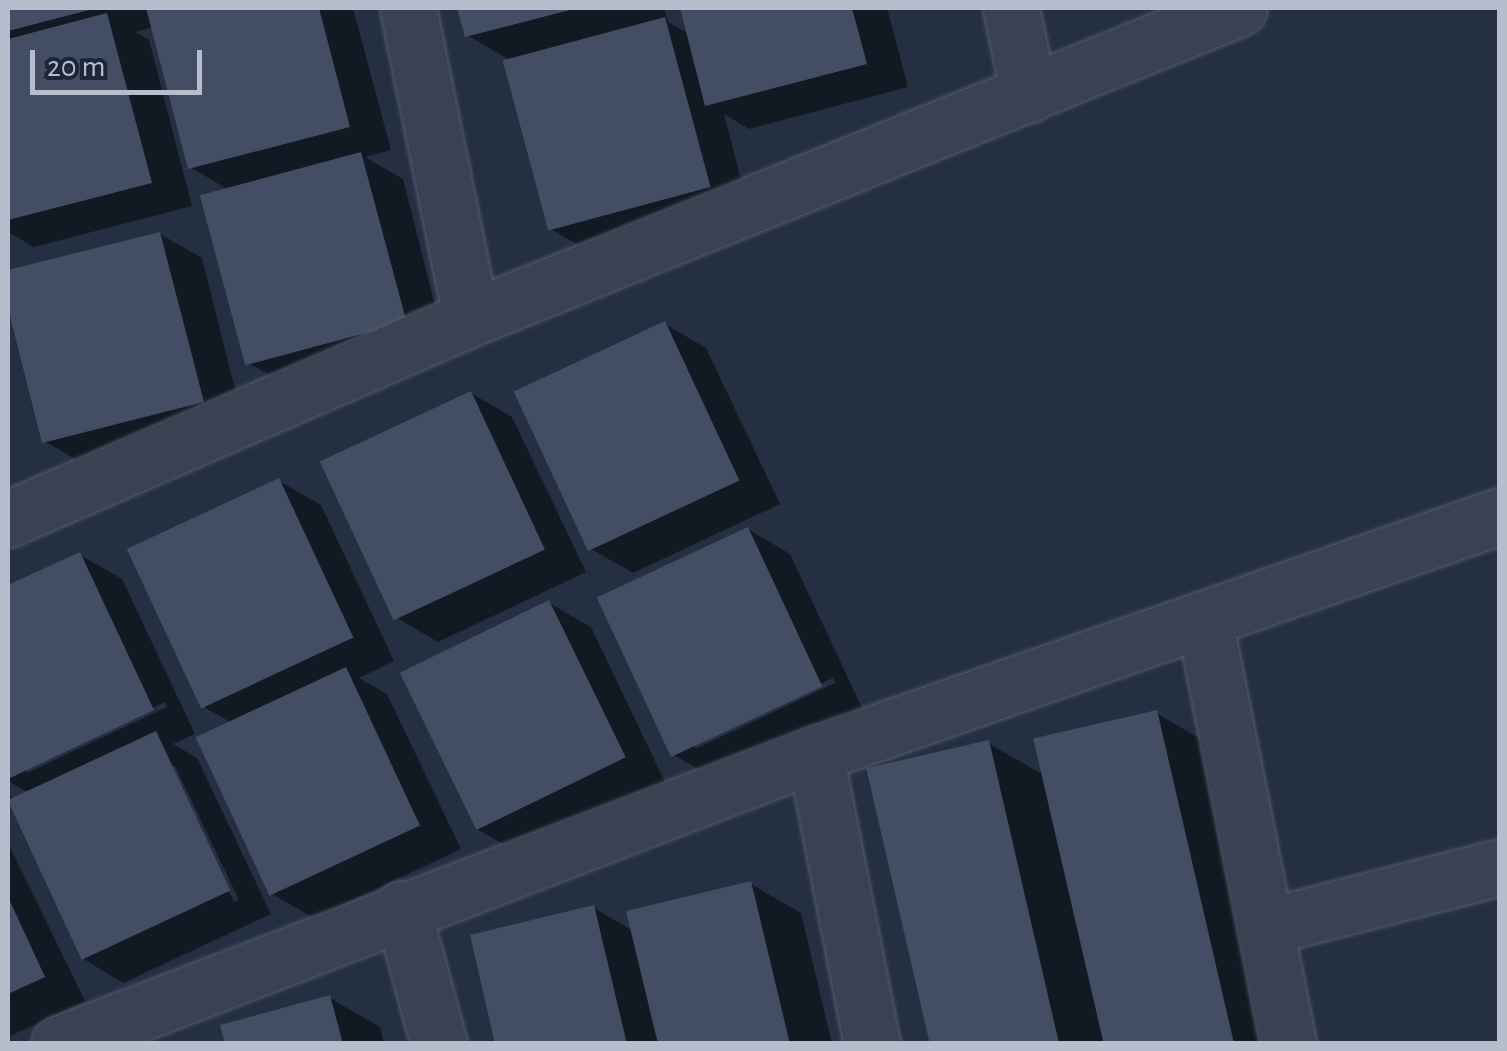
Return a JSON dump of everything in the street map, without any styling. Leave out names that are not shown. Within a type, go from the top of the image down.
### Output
[{"type":"street","points":[[408,8],[471,318]]},
{"type":"street","points":[[1011,8],[1029,94]]},
{"type":"street","points":[[8,519],[471,318],[1239,8]]},
{"type":"street","points":[[59,1044],[402,909],[815,754],[1500,516]]},
{"type":"street","points":[[1204,618],[1288,1044]]},
{"type":"street","points":[[815,754],[872,1044]]},
{"type":"street","points":[[1265,927],[1500,867]]},
{"type":"street","points":[[402,909],[439,1044]]},
{"type":"building","points":[[8,8],[93,8],[93,9],[8,31]]},
{"type":"building","points":[[146,8],[319,8],[350,127],[188,169]]},
{"type":"building","points":[[457,8],[574,8],[574,9],[465,37]]},
{"type":"building","points":[[680,8],[852,8],[867,64],[705,106]]},
{"type":"building","points":[[107,13],[152,183],[8,220],[8,39]]},
{"type":"building","points":[[665,17],[711,187],[548,230],[503,60]]},
{"type":"building","points":[[361,152],[407,322],[245,365],[200,195]]},
{"type":"building","points":[[160,232],[204,402],[42,443],[8,308],[8,270]]},
{"type":"building","points":[[665,321],[739,481],[588,551],[514,392]]},
{"type":"building","points":[[471,391],[545,550],[394,620],[320,462]]},
{"type":"building","points":[[279,478],[353,638],[201,709],[127,549]]},
{"type":"building","points":[[748,527],[822,687],[671,757],[597,598]]},
{"type":"building","points":[[80,552],[154,710],[8,779],[8,585]]},
{"type":"building","points":[[549,600],[626,757],[477,830],[400,673]]},
{"type":"building","points":[[346,667],[420,826],[270,896],[196,737]]},
{"type":"building","points":[[1157,710],[1234,1044],[1104,1044],[1033,739]]},
{"type":"building","points":[[156,731],[230,891],[82,960],[8,800]]},
{"type":"building","points":[[989,740],[1059,1044],[930,1044],[866,768]]},
{"type":"building","points":[[751,881],[790,1044],[658,1044],[626,911]]},
{"type":"building","points":[[8,897],[45,977],[8,994]]},
{"type":"building","points":[[594,905],[627,1044],[495,1044],[470,935]]},
{"type":"building","points":[[330,995],[343,1044],[225,1044],[220,1025]]}]
